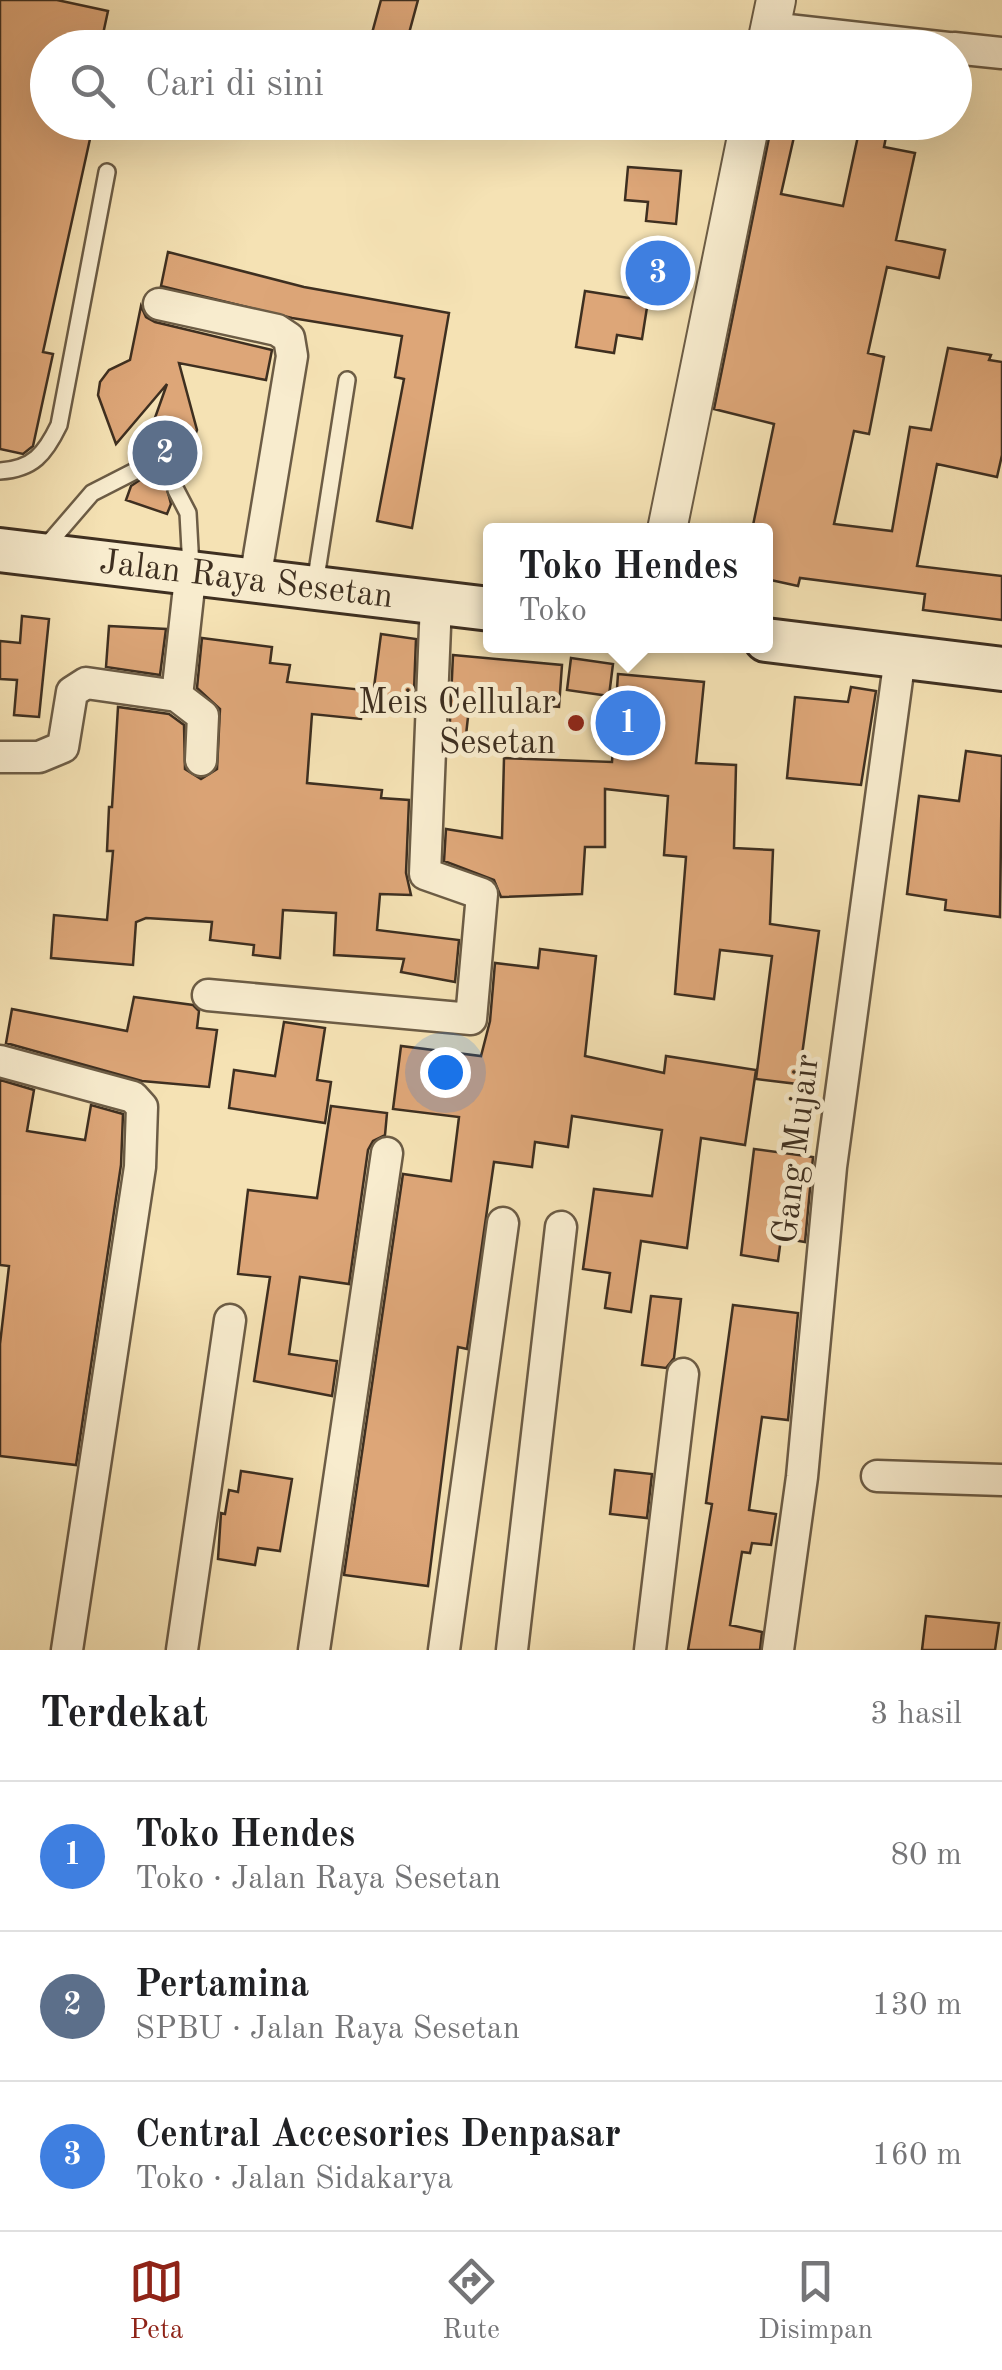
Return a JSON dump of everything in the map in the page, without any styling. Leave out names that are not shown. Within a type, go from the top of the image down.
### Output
[{"type":"main road","name":"Jalan Raya Sesetan","points":[[20,552],[191,569],[483,607]]},
{"type":"main road","points":[[773,641],[1002,669]]},
{"type":"street","points":[[771,25],[810,30]]},
{"type":"street","points":[[972,50],[1002,54]]},
{"type":"street","points":[[668,523],[746,140]]},
{"type":"street","points":[[159,304],[277,330],[289,338],[292,356],[256,580]]},
{"type":"street","points":[[177,696],[191,569]]},
{"type":"street","points":[[208,995],[470,1018],[482,894],[425,874],[436,602]]},
{"type":"street","name":"Gang Mujair","points":[[778,1650],[802,1477],[831,1167],[900,658]]},
{"type":"street","points":[[0,757],[39,757],[63,747],[72,692],[86,683],[177,696],[203,716],[201,760]]},
{"type":"street","points":[[0,1061],[117,1092],[132,1097],[142,1107],[140,1168],[67,1650]]},
{"type":"street","points":[[314,1650],[387,1153]]},
{"type":"street","points":[[444,1650],[503,1224]]},
{"type":"street","points":[[512,1650],[561,1227]]},
{"type":"street","points":[[182,1650],[230,1320]]},
{"type":"street","points":[[650,1650],[684,1374]]},
{"type":"street","points":[[877,1476],[1002,1480]]},
{"type":"lane","points":[[0,470],[24,470],[47,451],[60,424],[106,172]]},
{"type":"lane","points":[[315,588],[347,380]]},
{"type":"lane","points":[[20,552],[92,494],[136,470]]},
{"type":"lane","points":[[176,490],[188,513],[191,569]]},
{"type":"building","points":[[0,0],[57,0],[108,11],[104,30],[30,30],[30,140],[90,140],[43,352],[53,354],[33,446],[23,454],[0,449]]},
{"type":"building","points":[[381,0],[418,0],[410,30],[373,30]]},
{"type":"building","points":[[769,140],[793,140],[781,194],[843,206],[857,140],[885,140],[884,147],[915,153],[896,240],[945,250],[939,278],[887,267],[868,353],[884,357],[869,434],[854,431],[834,524],[892,531],[910,427],[931,430],[948,348],[991,355],[989,360],[1002,362],[1002,455],[997,477],[937,464],[917,566],[1002,576],[1002,620],[923,610],[925,594],[800,578],[798,586],[773,581],[773,523],[753,523],[774,424],[714,409]]},
{"type":"building","points":[[628,167],[681,171],[676,224],[646,221],[648,202],[625,200]]},
{"type":"building","points":[[168,252],[304,287],[449,313],[412,528],[377,521],[404,379],[395,377],[402,336],[292,318],[161,286]]},
{"type":"building","points":[[585,291],[648,301],[642,339],[617,335],[614,353],[576,347]]},
{"type":"building","points":[[141,306],[146,317],[155,322],[272,350],[266,380],[179,363],[197,430],[179,480],[166,485],[171,504],[167,514],[126,500],[131,486],[147,475],[147,466],[140,460],[167,384],[116,444],[98,395],[100,382],[109,370],[130,360]]},
{"type":"building","points":[[22,616],[49,619],[39,717],[14,715],[17,680],[0,679],[0,641],[20,643]]},
{"type":"building","points":[[109,626],[166,629],[160,675],[106,667]]},
{"type":"building","points":[[381,634],[416,639],[413,716],[371,710]]},
{"type":"building","points":[[202,638],[272,647],[270,663],[290,665],[287,682],[364,690],[361,719],[312,714],[307,783],[382,790],[381,798],[409,800],[406,873],[411,895],[380,894],[377,930],[459,940],[455,982],[401,972],[404,959],[334,955],[336,913],[283,910],[280,958],[253,955],[254,945],[210,940],[212,922],[146,918],[136,922],[133,965],[51,958],[54,915],[107,920],[113,851],[107,851],[109,807],[118,707],[169,714],[184,725],[185,769],[201,779],[217,769],[220,709],[197,688]]},
{"type":"building","points":[[453,655],[562,665],[559,707],[470,699],[465,744],[449,742]]},
{"type":"building","points":[[571,658],[613,664],[609,696],[567,690]]},
{"type":"building","points":[[618,674],[704,682],[696,763],[736,765],[734,848],[773,850],[770,924],[819,931],[798,1084],[756,1079],[772,956],[720,950],[714,999],[675,994],[686,857],[664,855],[668,796],[605,789],[605,847],[585,847],[582,894],[501,897],[494,880],[444,861],[446,829],[502,838],[504,758],[612,762]]},
{"type":"building","points":[[851,687],[876,691],[861,785],[787,778],[795,697],[848,702]]},
{"type":"building","points":[[966,751],[1002,756],[1000,917],[945,910],[946,900],[907,894],[919,796],[959,801]]},
{"type":"building","points":[[540,949],[596,956],[585,1056],[664,1073],[666,1056],[756,1070],[745,1145],[701,1138],[687,1248],[641,1241],[631,1312],[605,1308],[610,1273],[583,1269],[594,1189],[652,1196],[662,1130],[572,1116],[568,1147],[535,1142],[532,1167],[494,1162],[467,1349],[458,1347],[428,1586],[344,1575],[403,1174],[451,1181],[459,1117],[393,1109],[401,1046],[481,1056],[490,1021],[495,963],[538,968]]},
{"type":"building","points":[[134,997],[193,1005],[199,1011],[197,1028],[217,1030],[209,1087],[142,1081],[6,1043],[12,1009],[127,1031]]},
{"type":"building","points":[[284,1022],[325,1028],[317,1080],[331,1082],[325,1123],[229,1108],[234,1070],[275,1076]]},
{"type":"building","points":[[0,1080],[34,1090],[27,1131],[85,1140],[91,1105],[123,1114],[121,1165],[76,1465],[0,1456],[0,1344],[9,1266],[0,1265]]},
{"type":"building","points":[[331,1106],[387,1113],[385,1135],[373,1141],[368,1150],[349,1284],[300,1277],[289,1354],[337,1361],[332,1396],[254,1381],[270,1277],[238,1274],[248,1190],[317,1198]]},
{"type":"building","points":[[754,1149],[813,1157],[805,1242],[781,1238],[778,1261],[741,1255]]},
{"type":"building","points":[[651,1296],[681,1299],[674,1358],[666,1368],[642,1365]]},
{"type":"building","points":[[733,1305],[798,1313],[788,1420],[762,1417],[749,1510],[776,1514],[771,1545],[752,1543],[750,1553],[742,1552],[730,1625],[762,1632],[760,1650],[688,1650],[712,1504],[706,1503]]},
{"type":"building","points":[[615,1470],[652,1474],[647,1518],[610,1514]]},
{"type":"building","points":[[241,1471],[292,1479],[280,1551],[258,1548],[255,1565],[218,1559],[221,1513],[225,1514],[229,1490],[238,1492]]},
{"type":"building","points":[[926,1616],[999,1623],[995,1650],[922,1650]]},
{"type":"place","name":"Central Accesories Denpasar","points":[[658,273]]},
{"type":"place","name":"Pertamina","points":[[165,453]]},
{"type":"place","name":"Meis Cellular Sesetan","points":[[576,723]]},
{"type":"place","name":"Toko Hendes","points":[[628,723]]}]
